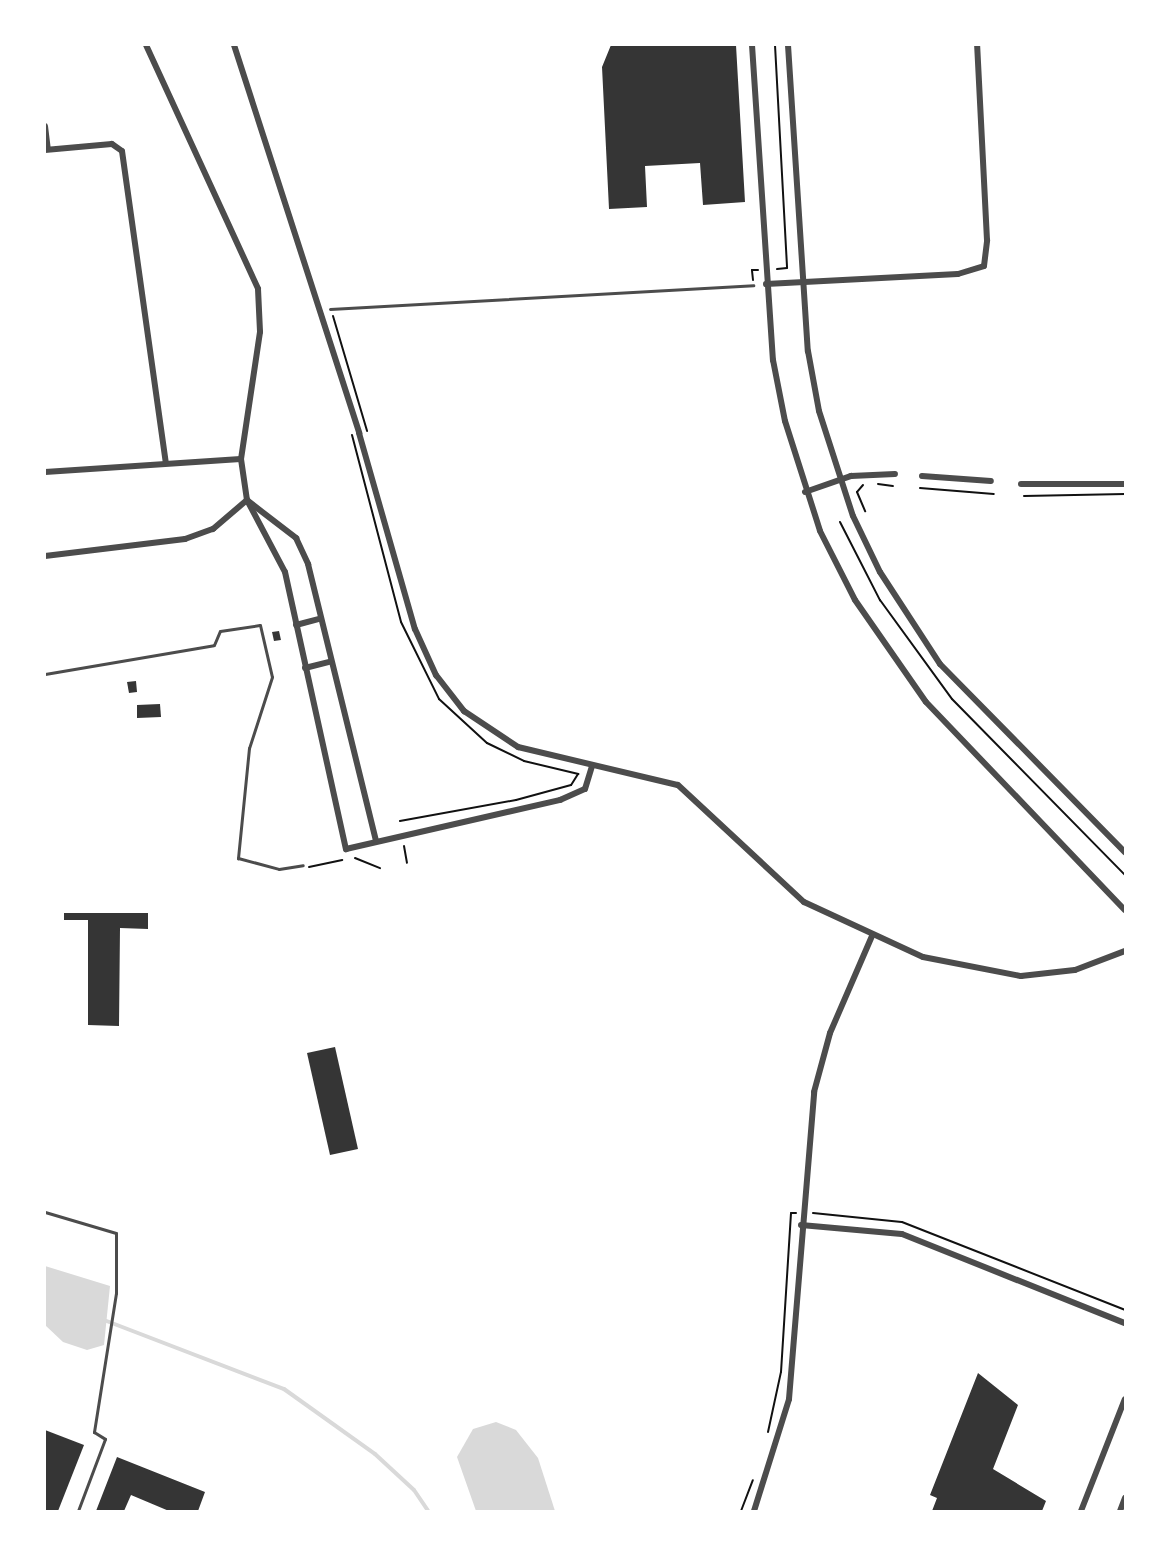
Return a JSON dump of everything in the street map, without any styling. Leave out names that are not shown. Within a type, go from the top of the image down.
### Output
[{"type":"street","points":[[146,45],[258,289],[260,332],[241,459],[247,500],[285,572],[346,849],[560,800],[591,783],[592,766]]},
{"type":"street","points":[[234,45],[425,655],[449,694],[481,725],[518,747],[592,766],[641,773],[688,790],[786,888],[872,936],[957,967],[1021,976],[1074,970],[1125,951]]},
{"type":"street","points":[[753,45],[766,284],[780,405],[805,492],[855,600],[898,667],[1125,910]]},
{"type":"street","points":[[788,45],[802,282],[819,411],[840,479],[880,572],[940,664],[1125,852]]},
{"type":"street","points":[[766,284],[958,274],[984,266],[987,240],[977,45]]},
{"type":"street","points":[[45,126],[46,149],[112,144],[122,151],[166,464]]},
{"type":"street","points":[[45,472],[241,459]]},
{"type":"street","points":[[805,492],[840,479],[895,474]]},
{"type":"street","points":[[922,476],[991,481]]},
{"type":"street","points":[[1021,484],[1125,484]]},
{"type":"street","points":[[45,556],[185,539],[213,529],[247,500]]},
{"type":"street","points":[[247,500],[296,538],[308,564],[318,619],[376,842]]},
{"type":"street","points":[[296,625],[318,619]]},
{"type":"street","points":[[305,668],[329,662]]},
{"type":"street","points":[[754,1511],[789,1399],[813,1092],[830,1033],[872,936]]},
{"type":"street","points":[[801,1225],[902,1234],[1125,1323]]},
{"type":"street","points":[[1081,1511],[1125,1399]]},
{"type":"street","points":[[1120,1511],[1125,1498]]},
{"type":"lane","points":[[330,309],[753,285]]},
{"type":"lane","points":[[45,674],[214,645],[220,631],[260,625],[272,676],[249,748],[238,858],[279,869],[303,865]]},
{"type":"lane","points":[[45,1212],[116,1233],[114,1305],[94,1432],[105,1439],[78,1511]]},
{"type":"path","points":[[772,269],[787,268],[775,45]]},
{"type":"path","points":[[752,270],[758,270]]},
{"type":"path","points":[[330,309],[370,430]]},
{"type":"path","points":[[349,436],[409,644],[439,699],[487,743],[524,761],[578,774],[571,784],[516,800],[400,821]]},
{"type":"path","points":[[865,511],[857,492],[862,486],[893,486]]},
{"type":"path","points":[[920,488],[994,494]]},
{"type":"path","points":[[1024,496],[1125,495]]},
{"type":"path","points":[[404,846],[407,863]]},
{"type":"path","points":[[355,858],[380,868]]},
{"type":"path","points":[[303,865],[342,860]]},
{"type":"path","points":[[765,1445],[781,1372],[791,1213]]},
{"type":"path","points":[[741,1511],[754,1476]]},
{"type":"shaded area","points":[[45,1266],[110,1286],[104,1345],[87,1350],[63,1342],[45,1325]]},
{"type":"shaded area","points":[[496,1422],[516,1430],[538,1458],[555,1511],[476,1511],[457,1457],[473,1429]]},
{"type":"building","points":[[611,45],[736,45],[745,202],[703,205],[700,163],[645,166],[647,207],[609,209],[602,67]]},
{"type":"building","points":[[279,631],[281,640],[274,641],[272,632]]},
{"type":"building","points":[[136,681],[137,692],[129,693],[127,682]]},
{"type":"building","points":[[160,704],[161,717],[137,718],[137,705]]},
{"type":"building","points":[[64,913],[148,913],[148,929],[120,928],[119,1026],[88,1025],[88,920],[64,920]]},
{"type":"building","points":[[335,1047],[358,1149],[330,1155],[307,1053]]},
{"type":"building","points":[[978,1373],[1018,1405],[993,1469],[1046,1501],[1042,1511],[932,1511],[937,1498],[930,1495]]},
{"type":"building","points":[[45,1430],[84,1445],[58,1511],[45,1511]]},
{"type":"building","points":[[117,1457],[205,1492],[198,1511],[169,1511],[131,1495],[124,1511],[96,1511]]},
{"type":"waterway","points":[[104,1320],[284,1389],[375,1454],[414,1490],[428,1511]]}]
